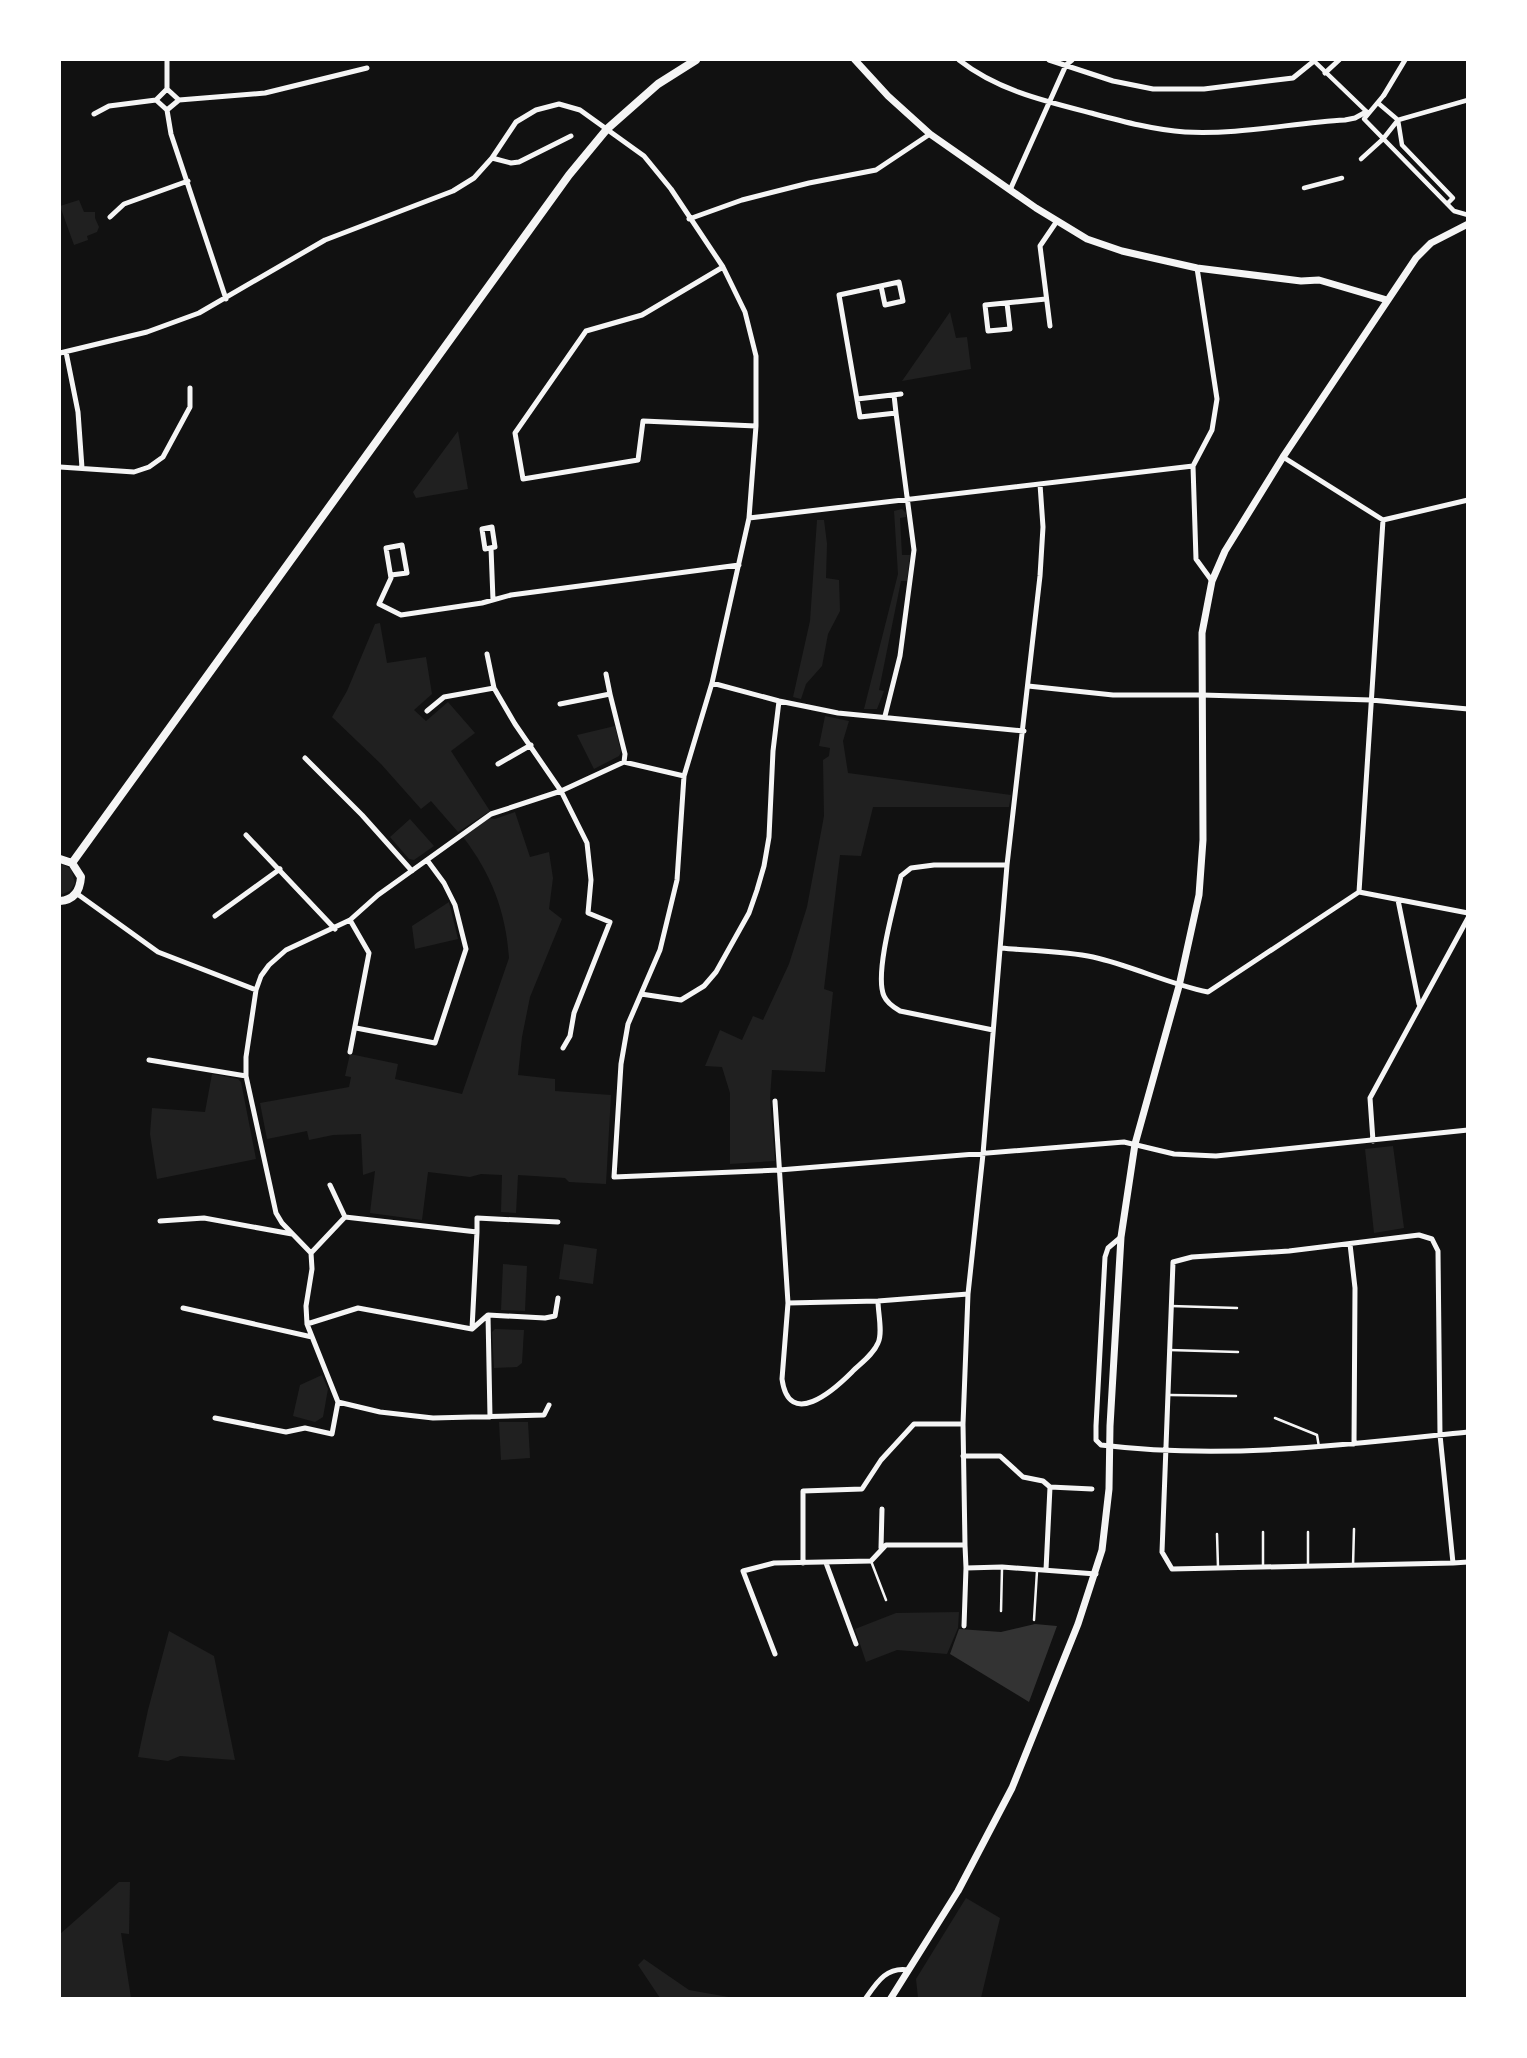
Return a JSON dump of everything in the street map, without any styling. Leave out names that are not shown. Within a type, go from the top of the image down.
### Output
[{"type":"main road","points":[[72,863],[569,175],[607,129],[658,84],[696,60]]},
{"type":"main road","points":[[60,859],[72,863],[80,877],[76,893],[71,899],[60,901]]},
{"type":"street","points":[[94,114],[109,106],[156,100],[167,89],[167,60]]},
{"type":"street","points":[[855,60],[888,96],[930,134],[1087,239],[1122,251],[1197,268],[1301,281],[1319,280],[1387,300]]},
{"type":"street","points":[[959,60],[977,74],[1051,103],[1125,122],[1185,132],[1229,131],[1345,120],[1368,113]]},
{"type":"street","points":[[1049,60],[1130,86],[1204,89],[1293,78],[1313,60],[1368,113]]},
{"type":"street","points":[[1010,190],[1066,65],[1072,60]]},
{"type":"street","points":[[1325,73],[1339,60]]},
{"type":"street","points":[[1405,60],[1384,95],[1364,119],[1454,211],[1468,215]]},
{"type":"street","points":[[167,110],[179,100],[265,93],[367,68]]},
{"type":"street","points":[[167,89],[179,100]]},
{"type":"street","points":[[156,100],[167,110],[171,134],[226,299]]},
{"type":"street","points":[[1361,159],[1383,139],[1398,120],[1468,100]]},
{"type":"street","points":[[1378,103],[1398,120],[1402,145],[1453,198],[1447,204]]},
{"type":"street","points":[[82,468],[78,412],[63,353],[147,332],[199,313],[325,240],[453,191],[474,178],[492,158],[516,122],[536,110],[559,104],[580,110],[644,156],[671,189],[723,267],[745,313],[756,356],[756,426],[749,518],[712,683],[684,776],[677,880],[660,950],[628,1024],[621,1064],[614,1177],[779,1170],[1124,1142],[1165,1152],[1216,1156],[1468,1130]]},
{"type":"street","points":[[689,219],[742,200],[876,170],[930,134]]},
{"type":"street","points":[[492,158],[511,163],[519,162],[571,136]]},
{"type":"street","points":[[1304,188],[1342,178]]},
{"type":"street","points":[[110,218],[124,204],[188,181]]},
{"type":"street","points":[[1050,326],[1040,246],[1057,221]]},
{"type":"street","points":[[891,1998],[958,1891],[1012,1788],[1045,1710],[1096,1574],[1106,1521],[1118,1266],[1135,1143],[1179,986],[1199,895],[1203,840],[1202,633],[1212,581],[1225,551],[1283,457],[1416,258],[1431,243],[1468,224]]},
{"type":"street","points":[[723,267],[642,315],[586,331],[515,433],[523,479],[638,460],[643,421],[756,426]]},
{"type":"street","points":[[1197,268],[1217,399],[1212,430],[1193,466],[1196,559],[1212,581]]},
{"type":"street","points":[[881,286],[885,304],[903,301],[899,282],[839,295],[860,417],[896,413]]},
{"type":"street","points":[[1007,303],[1010,329],[988,331],[985,305],[1046,299]]},
{"type":"street","points":[[60,467],[134,472],[149,467],[163,457],[190,407],[190,388]]},
{"type":"street","points":[[857,399],[901,394]]},
{"type":"street","points":[[885,716],[900,656],[914,550],[894,395]]},
{"type":"street","points":[[1283,457],[1383,520],[1468,500]]},
{"type":"street","points":[[749,518],[1193,466]]},
{"type":"street","points":[[964,1626],[966,1568],[963,1424],[968,1294],[983,1154],[1007,865],[1041,564],[1043,527],[1040,484]]},
{"type":"street","points":[[1359,892],[1383,520]]},
{"type":"street","points":[[391,575],[407,573],[402,545],[386,548],[391,575],[379,604],[401,615],[511,595],[739,565]]},
{"type":"street","points":[[491,548],[492,600]]},
{"type":"street","points":[[487,654],[494,688],[561,791],[587,844],[592,880],[588,913],[610,922],[574,1013],[570,1036],[563,1048]]},
{"type":"street","points":[[606,674],[625,754],[624,762]]},
{"type":"street","points":[[712,683],[779,701],[859,716],[885,716],[1024,731]]},
{"type":"street","points":[[1028,686],[1116,695],[1371,700],[1468,709]]},
{"type":"street","points":[[426,710],[444,697],[494,688]]},
{"type":"street","points":[[560,704],[610,694]]},
{"type":"street","points":[[641,994],[681,1000],[704,986],[716,972],[749,913],[764,866],[769,837],[773,751],[779,701]]},
{"type":"street","points":[[498,764],[531,745]]},
{"type":"street","points":[[305,758],[362,815],[412,871]]},
{"type":"street","points":[[215,1418],[286,1432],[305,1428],[331,1434],[338,1402],[307,1324],[311,1253],[276,1213],[246,1076],[246,1057],[256,990],[261,976],[286,950],[350,920],[378,895],[491,814],[561,791],[624,762],[684,776]]},
{"type":"street","points":[[246,835],[335,929]]},
{"type":"street","points":[[356,1028],[435,1043],[466,949],[455,905],[444,883],[427,860]]},
{"type":"street","points":[[993,1030],[900,1011],[889,1004],[883,994],[883,953],[901,876],[911,868],[934,865],[1007,865]]},
{"type":"street","points":[[215,916],[280,869]]},
{"type":"street","points":[[1001,948],[1091,957],[1179,986],[1208,992],[1359,892],[1468,913]]},
{"type":"street","points":[[76,893],[158,952],[256,990]]},
{"type":"street","points":[[1398,900],[1419,1004]]},
{"type":"street","points":[[1373,1141],[1370,1098],[1468,918]]},
{"type":"street","points":[[350,920],[369,953],[350,1052]]},
{"type":"street","points":[[149,1060],[246,1076]]},
{"type":"street","points":[[775,1101],[788,1303],[782,1379],[783,1391],[789,1399],[798,1403],[813,1403],[872,1352],[879,1341],[878,1301]]},
{"type":"street","points":[[330,1185],[345,1217]]},
{"type":"street","points":[[311,1253],[345,1217]]},
{"type":"street","points":[[345,1217],[477,1232]]},
{"type":"street","points":[[160,1221],[204,1218],[292,1234]]},
{"type":"street","points":[[472,1329],[477,1218],[558,1222]]},
{"type":"street","points":[[1453,1563],[1440,1434],[1437,1245],[1432,1239],[1419,1235],[1289,1251],[1192,1257],[1173,1262],[1162,1552],[1172,1569],[1353,1566],[1453,1563],[1468,1562]]},
{"type":"street","points":[[1121,1237],[1108,1248],[1105,1257],[1096,1440],[1101,1445],[1264,1451],[1468,1432]]},
{"type":"street","points":[[1350,1244],[1355,1288],[1354,1444]]},
{"type":"street","points":[[788,1303],[878,1301],[968,1294]]},
{"type":"street","points":[[472,1329],[488,1315],[545,1318],[555,1316],[558,1298]]},
{"type":"street","points":[[183,1308],[312,1336]]},
{"type":"street","points":[[307,1324],[358,1308],[472,1329]]},
{"type":"street","points":[[488,1315],[490,1417]]},
{"type":"street","points":[[338,1402],[380,1412],[433,1418],[544,1415],[550,1405]]},
{"type":"street","points":[[803,1563],[803,1491],[862,1489],[881,1460],[914,1424],[963,1424]]},
{"type":"street","points":[[963,1456],[1000,1456],[1023,1477],[1043,1480],[1050,1487],[1092,1489]]},
{"type":"street","points":[[1046,1570],[1050,1487]]},
{"type":"street","points":[[775,1654],[743,1572],[774,1563],[871,1561],[881,1548],[882,1510]]},
{"type":"street","points":[[881,1548],[895,1545],[965,1545]]},
{"type":"street","points":[[826,1563],[856,1644]]},
{"type":"street","points":[[966,1568],[1002,1567],[1096,1574]]},
{"type":"street","points":[[866,1998],[884,1974],[898,1968],[909,1970]]},
{"type":"lane","points":[[1171,1306],[1237,1308]]},
{"type":"lane","points":[[1169,1350],[1238,1352]]},
{"type":"lane","points":[[1167,1395],[1236,1396]]},
{"type":"lane","points":[[1275,1418],[1317,1434],[1319,1447]]},
{"type":"lane","points":[[1353,1566],[1354,1529]]},
{"type":"lane","points":[[1263,1532],[1263,1567]]},
{"type":"lane","points":[[1308,1532],[1308,1566]]},
{"type":"lane","points":[[1217,1534],[1219,1567]]},
{"type":"lane","points":[[871,1561],[886,1600]]},
{"type":"lane","points":[[1001,1611],[1002,1567]]},
{"type":"lane","points":[[1034,1620],[1037,1570]]},
{"type":"shaded area","points":[[79,200],[84,212],[95,212],[99,227],[97,232],[87,236],[88,240],[74,245],[60,206]]},
{"type":"shaded area","points":[[950,312],[956,338],[967,337],[971,369],[902,381]]},
{"type":"shaded area","points":[[458,431],[468,489],[416,498],[413,492]]},
{"type":"shaded area","points":[[902,509],[906,517],[900,518],[902,555],[910,555],[907,581],[901,581],[879,690],[884,691],[877,709],[864,709],[898,574],[894,511]]},
{"type":"shaded area","points":[[817,520],[824,520],[827,544],[826,578],[839,580],[840,611],[828,634],[822,666],[806,684],[801,699],[793,697],[810,621]]},
{"type":"shaded area","points":[[380,623],[387,663],[426,657],[432,694],[414,710],[426,721],[448,702],[475,733],[451,751],[490,811],[458,832],[431,801],[421,809],[381,764],[332,717],[347,691],[375,624]]},
{"type":"shaded area","points":[[825,716],[849,721],[843,741],[848,773],[1011,795],[1009,807],[873,807],[861,856],[840,855],[824,989],[833,992],[825,1072],[772,1070],[770,1098],[775,1161],[730,1164],[730,1093],[722,1067],[705,1066],[720,1030],[742,1040],[753,1016],[763,1020],[789,964],[807,907],[824,816],[823,760],[829,756],[830,748],[819,746]]},
{"type":"shaded area","points":[[615,726],[621,752],[619,756],[594,769],[577,735]]},
{"type":"shaded area","points":[[515,812],[530,857],[549,852],[553,878],[549,909],[562,919],[530,997],[518,1075],[555,1079],[555,1091],[611,1095],[606,1184],[518,1175],[516,1213],[501,1212],[502,1175],[481,1174],[470,1177],[428,1172],[422,1220],[370,1213],[375,1171],[363,1175],[361,1134],[333,1135],[309,1140],[307,1131],[267,1139],[260,1103],[349,1087],[351,1077],[345,1076],[350,1054],[398,1064],[395,1079],[462,1094],[509,958],[501,909],[482,865],[463,837],[489,818],[495,819]]},
{"type":"shaded area","points":[[410,819],[434,846],[414,860],[409,859],[390,837]]},
{"type":"shaded area","points":[[60,865],[71,869],[75,883],[70,891],[60,895]]},
{"type":"shaded area","points":[[449,902],[458,939],[415,949],[412,926]]},
{"type":"shaded area","points":[[212,1074],[241,1082],[256,1159],[157,1179],[150,1134],[152,1108],[205,1112]]},
{"type":"shaded area","points":[[1393,1146],[1404,1228],[1374,1233],[1365,1149]]},
{"type":"shaded area","points":[[564,1244],[597,1249],[593,1284],[559,1279]]},
{"type":"shaded area","points":[[503,1264],[527,1266],[525,1311],[501,1310]]},
{"type":"shaded area","points":[[495,1329],[524,1330],[522,1363],[517,1367],[494,1368],[492,1332]]},
{"type":"shaded area","points":[[322,1375],[328,1389],[323,1417],[315,1422],[293,1416],[300,1385]]},
{"type":"shaded area","points":[[499,1422],[528,1422],[530,1458],[501,1460]]},
{"type":"shaded area","points":[[959,1612],[958,1628],[947,1654],[897,1650],[866,1662],[855,1629],[896,1613]]},
{"type":"shaded area","points":[[1035,1624],[1057,1626],[1029,1702],[950,1654],[959,1629],[1001,1632]]},
{"type":"shaded area","points":[[169,1631],[214,1656],[235,1760],[180,1756],[168,1761],[138,1757]]},
{"type":"shaded area","points":[[119,1882],[130,1882],[129,1934],[121,1933],[131,1998],[60,1998],[60,1934]]},
{"type":"shaded area","points":[[966,1898],[1000,1918],[981,1998],[918,1998],[916,1979]]},
{"type":"shaded area","points":[[644,1959],[689,1990],[734,1998],[660,1998],[638,1965]]}]
